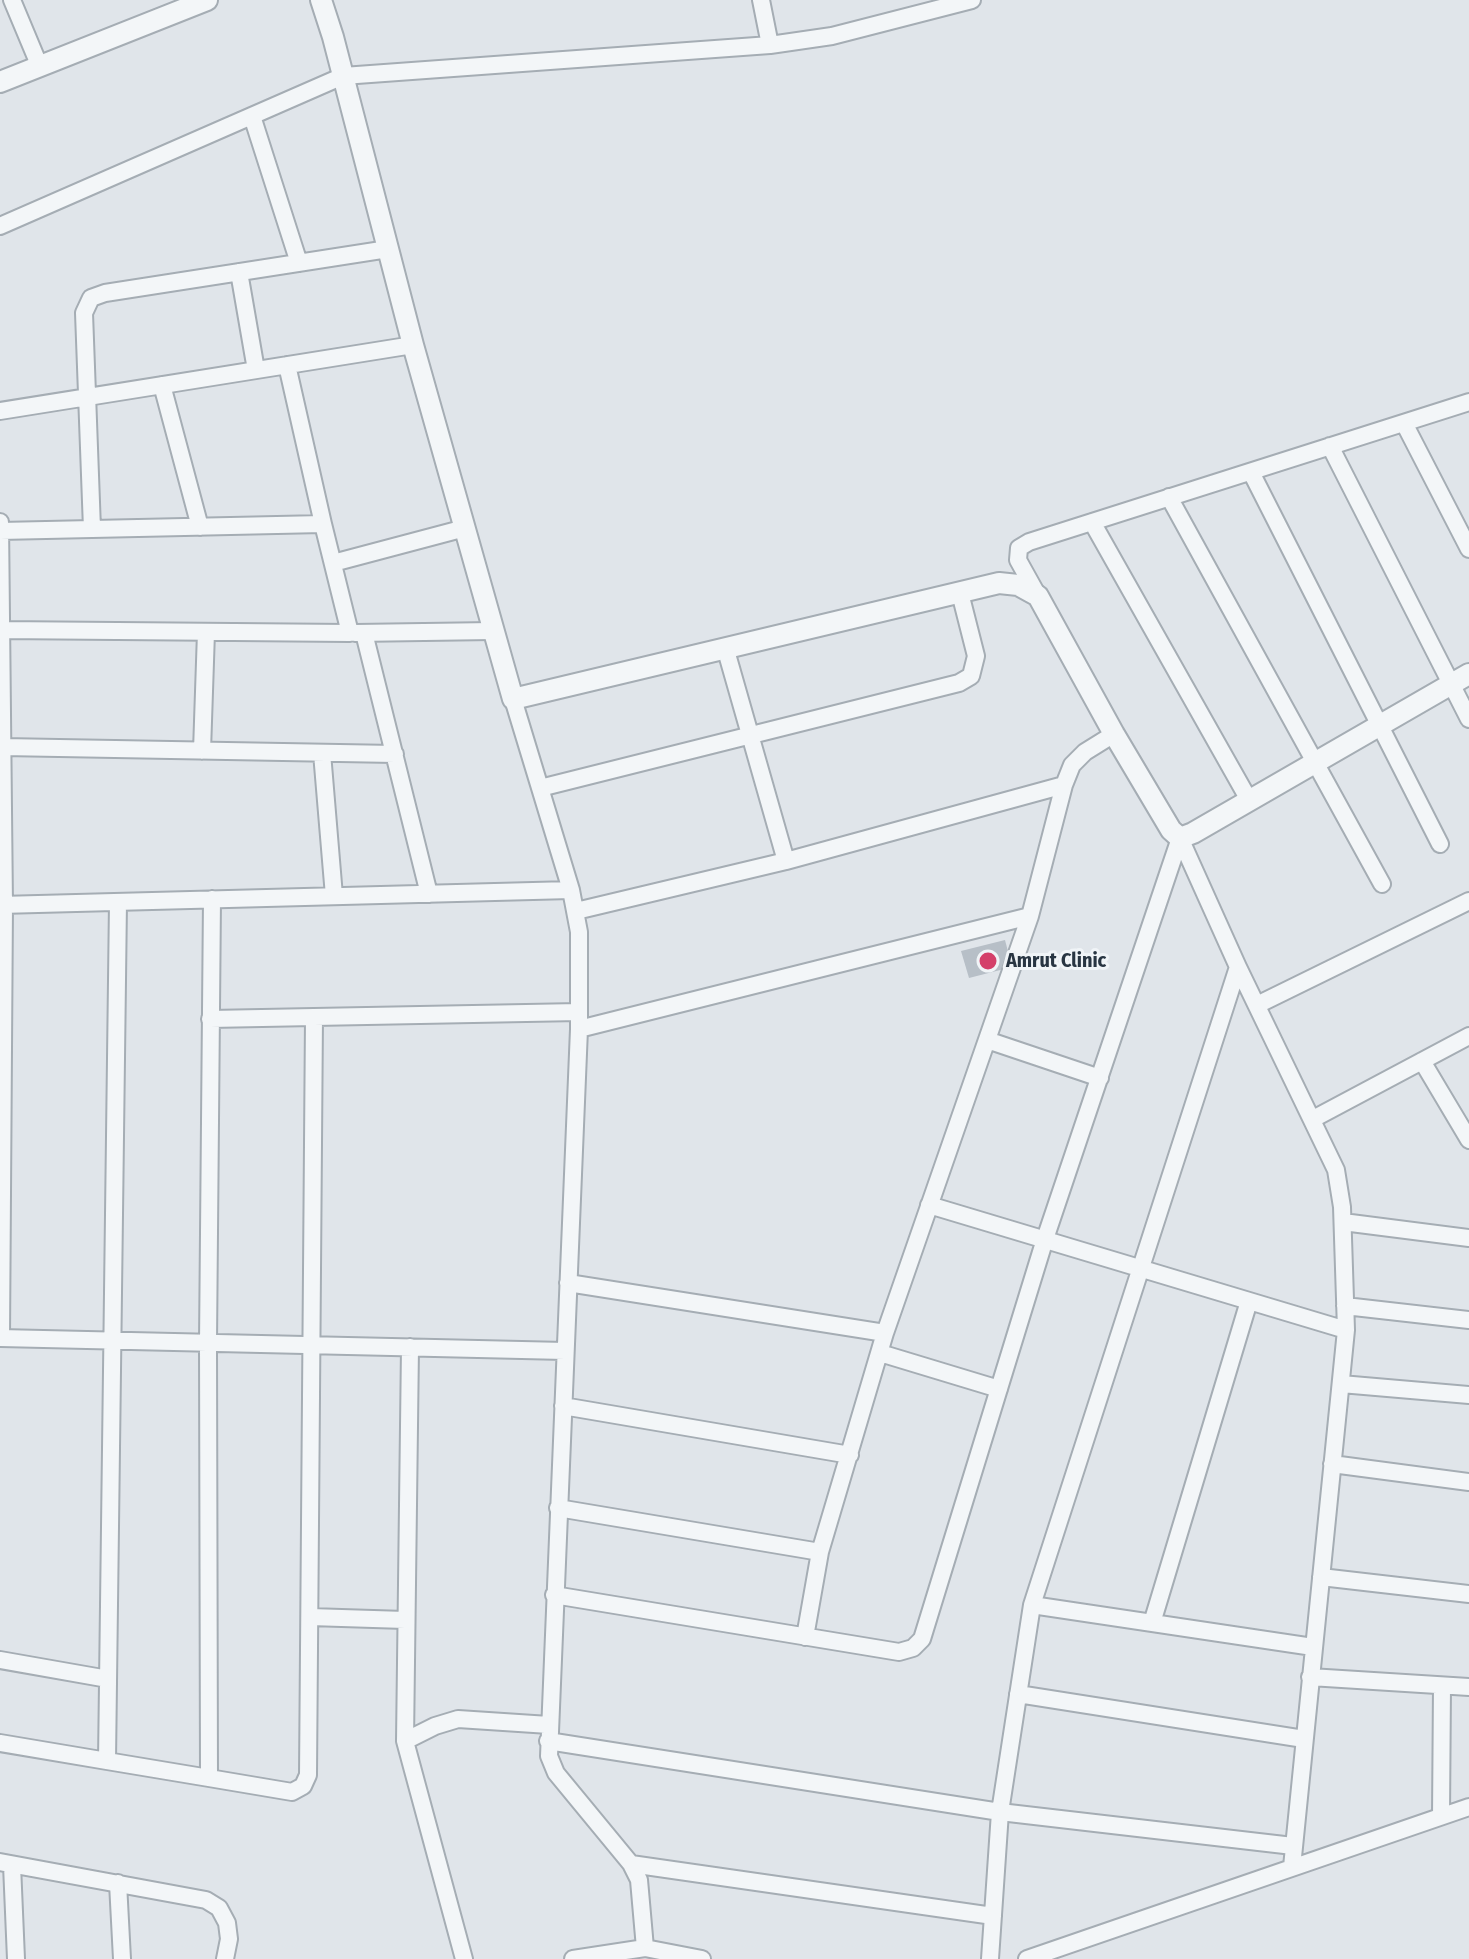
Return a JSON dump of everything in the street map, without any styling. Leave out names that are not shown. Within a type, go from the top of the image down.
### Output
[{"type":"street","points":[[12,0],[40,67]]},
{"type":"street","points":[[0,82],[207,0]]},
{"type":"street","points":[[321,0],[493,631],[576,911],[579,932],[579,1020],[549,1756],[556,1773],[631,1864],[639,1880],[645,1948]]},
{"type":"street","points":[[761,0],[770,45]]},
{"type":"street","points":[[0,226],[343,76],[770,45],[832,36],[972,0]]},
{"type":"street","points":[[252,116],[299,263]]},
{"type":"street","points":[[92,529],[84,313],[91,298],[105,293],[388,249]]},
{"type":"street","points":[[239,272],[256,370]]},
{"type":"street","points":[[0,411],[413,345]]},
{"type":"street","points":[[287,365],[333,563],[395,754],[429,894]]},
{"type":"street","points":[[162,385],[200,527]]},
{"type":"street","points":[[1292,1867],[1346,1330],[1341,1189],[1336,1170],[1313,1119],[1238,967],[1180,838],[1171,830],[1114,734],[1018,560],[1019,548],[1469,402]]},
{"type":"street","points":[[1404,423],[1469,549]]},
{"type":"street","points":[[1330,446],[1460,679],[1469,719]]},
{"type":"street","points":[[1251,472],[1440,844]]},
{"type":"street","points":[[1169,497],[1382,884]]},
{"type":"street","points":[[0,522],[3,747],[0,1338],[565,1351]]},
{"type":"street","points":[[1092,522],[1249,800]]},
{"type":"street","points":[[0,531],[323,524]]},
{"type":"street","points":[[333,563],[465,528]]},
{"type":"street","points":[[513,699],[999,583],[1018,585],[1038,596]]},
{"type":"street","points":[[540,788],[959,683],[971,676],[976,656],[960,593]]},
{"type":"street","points":[[2,630],[493,631]]},
{"type":"street","points":[[202,751],[206,632]]},
{"type":"street","points":[[725,647],[786,861]]},
{"type":"street","points":[[1180,838],[1460,679]]},
{"type":"street","points":[[805,1637],[820,1552],[885,1333],[1030,916],[1064,785],[1072,765],[1085,752],[1114,734]]},
{"type":"street","points":[[3,747],[395,754]]},
{"type":"street","points":[[322,753],[334,896]]},
{"type":"street","points":[[576,911],[786,861],[1064,785]]},
{"type":"street","points":[[554,1595],[899,1652],[913,1648],[922,1639],[1045,1239],[1180,838]]},
{"type":"street","points":[[2,905],[571,890]]},
{"type":"street","points":[[209,1778],[208,1343],[212,899]]},
{"type":"street","points":[[1257,1005],[1469,901]]},
{"type":"street","points":[[107,1761],[118,902]]},
{"type":"street","points":[[210,1019],[579,1020],[1030,916]]},
{"type":"street","points":[[990,1959],[1000,1812],[1032,1605],[1238,967]]},
{"type":"street","points":[[0,1743],[292,1792],[303,1786],[308,1775],[314,1017]]},
{"type":"street","points":[[1313,1119],[1469,1036]]},
{"type":"street","points":[[987,1040],[1100,1078]]},
{"type":"street","points":[[1422,1061],[1469,1140]]},
{"type":"street","points":[[929,1205],[1346,1330]]},
{"type":"street","points":[[1343,1222],[1469,1238]]},
{"type":"street","points":[[568,1283],[885,1333]]},
{"type":"street","points":[[1152,1623],[1249,1301]]},
{"type":"street","points":[[1345,1306],[1469,1320]]},
{"type":"street","points":[[410,1347],[405,1741],[464,1959]]},
{"type":"street","points":[[880,1353],[999,1389]]},
{"type":"street","points":[[1341,1384],[1469,1395]]},
{"type":"street","points":[[563,1406],[850,1455]]},
{"type":"street","points":[[1332,1464],[1469,1482]]},
{"type":"street","points":[[558,1508],[820,1552]]},
{"type":"street","points":[[1321,1577],[1469,1594]]},
{"type":"street","points":[[1032,1605],[1313,1647]]},
{"type":"street","points":[[310,1617],[405,1620]]},
{"type":"street","points":[[0,1660],[108,1679]]},
{"type":"street","points":[[1310,1677],[1469,1687]]},
{"type":"street","points":[[1441,1816],[1442,1686]]},
{"type":"street","points":[[1018,1694],[1304,1739]]},
{"type":"street","points":[[405,1741],[458,1719],[1000,1812],[1293,1846]]},
{"type":"street","points":[[1027,1959],[1469,1807]]},
{"type":"street","points":[[16,1959],[6,1864],[206,1900],[219,1908],[227,1923],[229,1939],[225,1959]]},
{"type":"street","points":[[631,1864],[993,1916]]},
{"type":"street","points":[[118,1883],[122,1959]]},
{"type":"street","points":[[573,1959],[645,1948],[699,1959]]},
{"type":"building","points":[[1005,940],[1012,967],[969,978],[961,951]]},
{"type":"place","name":"Amrut Clinic","points":[[988,961]]}]
